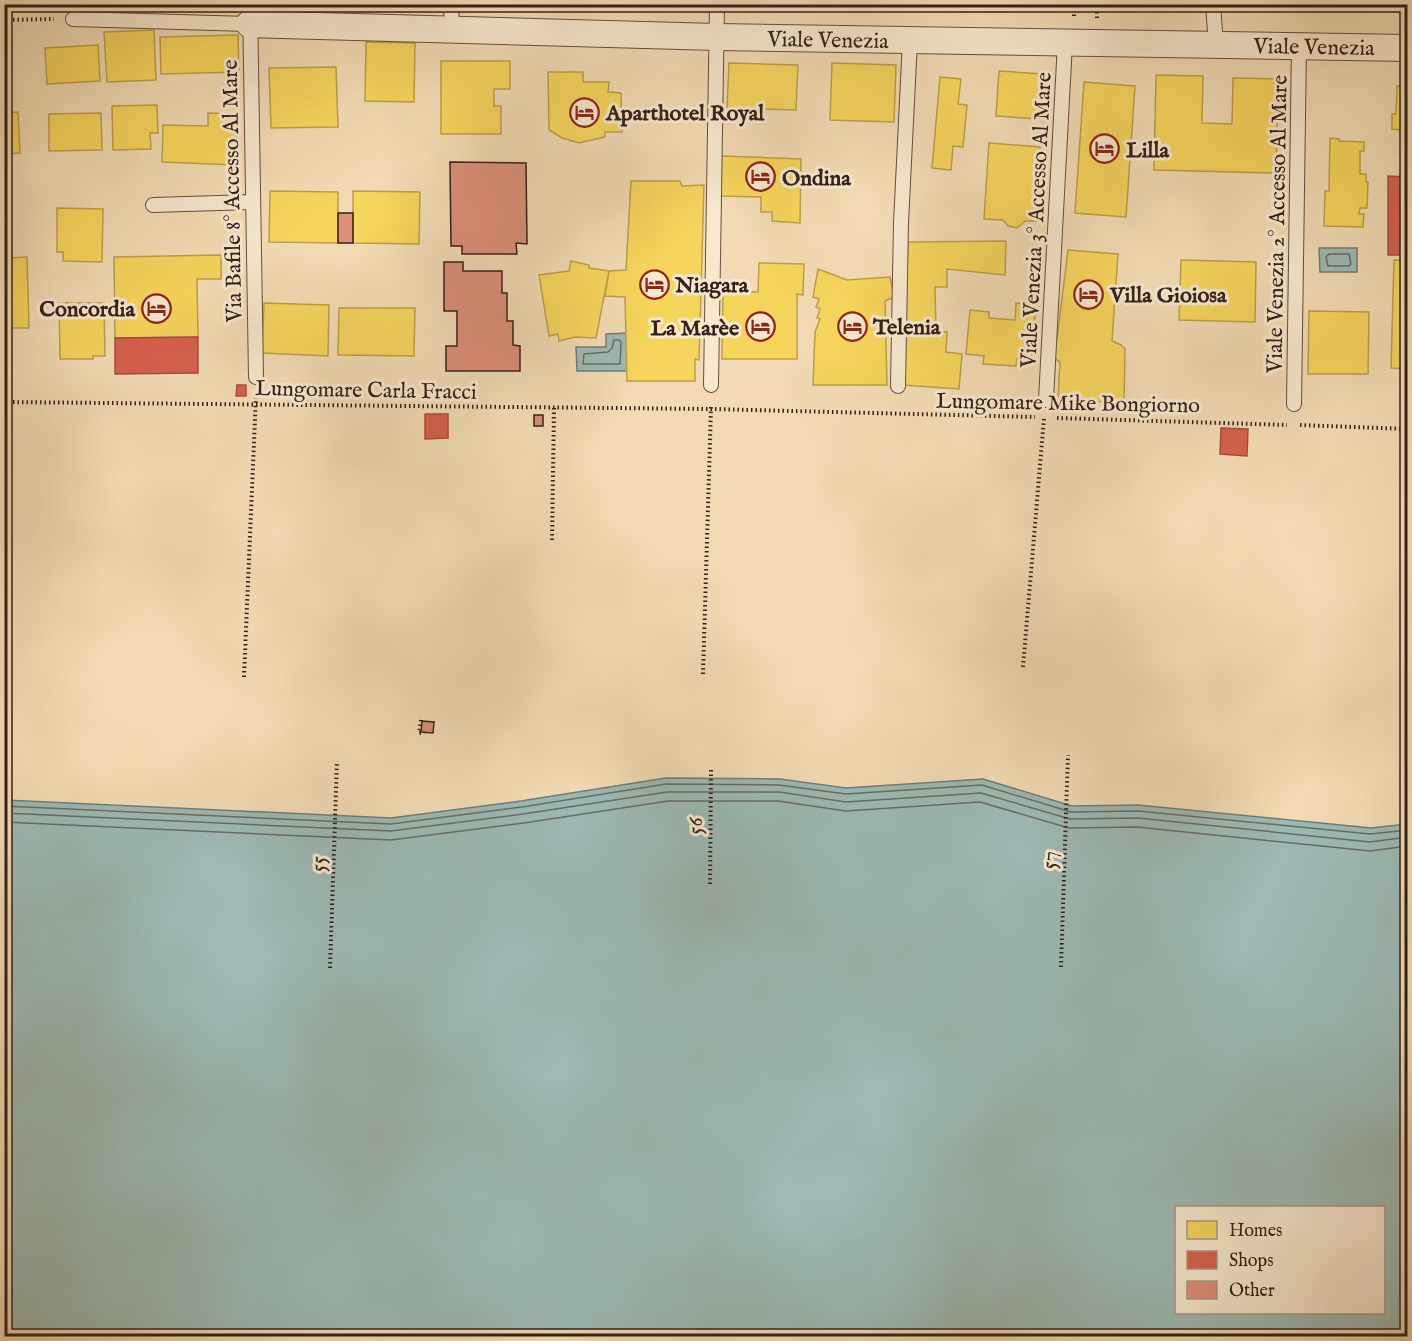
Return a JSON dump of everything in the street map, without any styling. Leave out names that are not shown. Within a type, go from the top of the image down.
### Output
[{"type":"street","name":"Viale Venezia","points":[[250,14],[452,17],[717,36],[1407,48]]},
{"type":"lane","points":[[711,386],[717,4]]},
{"type":"lane","points":[[1213,4],[1216,45]]},
{"type":"lane","points":[[73,19],[250,14]]},
{"type":"lane","name":"Via Bafile 8° Accesso Al Mare","points":[[250,14],[256,377]]},
{"type":"lane","points":[[898,386],[901,223],[910,40]]},
{"type":"lane","name":"Viale Venezia 3° Accesso Al Mare","points":[[1046,400],[1065,43]]},
{"type":"lane","name":"Viale Venezia 2° Accesso Al Mare","points":[[1294,404],[1299,45]]},
{"type":"lane","points":[[153,205],[252,202]]},
{"type":"path","points":[[4,20],[73,19]]},
{"type":"path","name":"Lungomare Carla Fracci","points":[[4,402],[727,410]]},
{"type":"path","points":[[244,677],[256,404]]},
{"type":"path","points":[[552,540],[554,408]]},
{"type":"path","points":[[703,674],[711,410]]},
{"type":"path","name":"Lungomare Mike Bongiorno","points":[[727,410],[1044,417],[1023,667]]},
{"type":"path","name":"Lungomare Mike Bongiorno","points":[[1056,418],[1407,429]]},
{"type":"path","points":[[421,720],[423,733]]},
{"type":"path","name":"57","points":[[1061,967],[1068,754]]},
{"type":"path","name":"55","points":[[330,968],[337,761]]},
{"type":"path","name":"56","points":[[710,884],[711,769]]},
{"type":"water","points":[[1319,248],[1357,248],[1357,272],[1320,272]]},
{"type":"water","points":[[627,333],[628,371],[577,371],[576,347],[606,347],[606,334]]},
{"type":"water","points":[[666,778],[780,779],[846,788],[983,779],[1072,806],[1138,805],[1371,828],[1407,824],[1407,1336],[5,1336],[5,800],[391,818],[521,801]]},
{"type":"building: Homes","points":[[154,30],[156,80],[107,82],[104,32]]},
{"type":"building: Homes","points":[[238,35],[239,72],[161,74],[160,37]]},
{"type":"building: Homes","points":[[366,42],[415,43],[414,102],[365,101]]},
{"type":"building: Homes","points":[[98,45],[100,81],[47,84],[45,48]]},
{"type":"building: Homes","points":[[4,52],[8,93],[4,93]]},
{"type":"building: Homes","points":[[441,61],[510,61],[510,89],[494,89],[494,106],[501,106],[501,134],[441,134]]},
{"type":"building: Homes","points":[[729,63],[798,65],[796,110],[727,108]]},
{"type":"building: Homes","points":[[832,63],[896,65],[894,122],[830,120]]},
{"type":"building: Homes","points":[[336,67],[338,127],[271,128],[269,68]]},
{"type":"building: Homes","points":[[999,71],[1042,74],[1039,119],[996,116]]},
{"type":"building: Homes","name":"Aparthotel Royal","points":[[548,72],[583,72],[583,82],[609,82],[608,92],[621,93],[622,132],[605,132],[605,137],[579,143],[562,138],[549,130]]},
{"type":"building: Homes","points":[[1156,75],[1203,76],[1202,123],[1232,124],[1233,78],[1278,79],[1276,173],[1154,170]]},
{"type":"building: Homes","points":[[940,77],[961,79],[958,104],[967,105],[963,147],[953,146],[951,170],[932,168]]},
{"type":"building: Homes","name":"Lilla","points":[[1084,82],[1135,86],[1126,217],[1075,213]]},
{"type":"building: Homes","points":[[1397,86],[1408,86],[1408,156],[1400,155],[1401,130],[1392,129],[1392,114],[1396,114]]},
{"type":"building: Homes","points":[[157,105],[158,133],[150,133],[151,149],[113,150],[112,106]]},
{"type":"building: Homes","points":[[18,112],[20,153],[4,154],[4,113]]},
{"type":"building: Homes","points":[[101,113],[102,150],[49,151],[49,114]]},
{"type":"building: Homes","points":[[208,113],[237,114],[236,165],[162,162],[163,125],[208,126]]},
{"type":"building: Homes","points":[[1330,138],[1339,139],[1339,141],[1364,142],[1364,151],[1360,151],[1360,174],[1366,174],[1366,182],[1368,182],[1367,208],[1360,208],[1359,214],[1364,214],[1363,227],[1324,226],[1325,191],[1329,191]]},
{"type":"building: Homes","points":[[989,143],[1040,147],[1039,221],[1025,221],[1017,228],[1008,226],[1003,220],[984,219]]},
{"type":"building: Homes","name":"Ondina","points":[[721,156],[801,159],[800,223],[772,221],[772,212],[761,212],[761,197],[720,196]]},
{"type":"building: Homes","name":"Niagara","points":[[631,181],[680,181],[682,186],[704,185],[699,360],[695,359],[695,381],[627,381],[625,297],[605,296],[609,271],[626,270]]},
{"type":"building: Homes","points":[[270,191],[338,192],[338,243],[269,242]]},
{"type":"building: Homes","points":[[353,191],[420,192],[419,244],[353,243]]},
{"type":"building: Homes","points":[[57,208],[103,209],[102,262],[63,261],[63,252],[57,252]]},
{"type":"building: Homes","points":[[1006,241],[1005,275],[947,269],[947,287],[935,287],[936,331],[947,332],[946,352],[962,354],[959,389],[903,385],[908,242]]},
{"type":"building: Homes","points":[[1068,250],[1118,254],[1112,341],[1125,349],[1124,403],[1058,399],[1060,362],[1052,357],[1053,346],[1057,339]]},
{"type":"building: Homes","name":"Concordia","points":[[221,255],[221,279],[197,279],[198,337],[115,338],[114,257]]},
{"type":"building: Homes","points":[[27,257],[29,328],[4,328],[4,258]]},
{"type":"building: Homes","points":[[1181,260],[1256,262],[1255,322],[1179,320]]},
{"type":"building: Homes","points":[[1394,260],[1408,261],[1408,369],[1391,368]]},
{"type":"building: Homes","points":[[571,261],[589,265],[589,268],[609,271],[596,338],[575,337],[559,341],[558,334],[549,336],[539,275],[569,271]]},
{"type":"building: Homes","name":"La Marèe","points":[[759,263],[804,264],[803,295],[797,294],[797,359],[722,359],[723,291],[758,292]]},
{"type":"building: Homes","name":"Telenia","points":[[818,269],[847,280],[890,277],[894,297],[885,301],[887,385],[813,385],[815,332],[820,319],[817,318],[820,309],[816,307],[819,299],[813,297]]},
{"type":"building: Homes","points":[[59,303],[104,303],[105,356],[93,356],[93,359],[60,359]]},
{"type":"building: Homes","points":[[264,303],[329,305],[328,356],[262,353]]},
{"type":"building: Homes","points":[[1016,303],[1036,305],[1031,360],[1017,359],[1016,366],[983,364],[984,356],[966,354],[970,310],[989,312],[989,318],[1015,320]]},
{"type":"building: Homes","points":[[339,308],[415,308],[414,356],[338,355]]},
{"type":"building: Homes","points":[[1309,311],[1369,312],[1368,374],[1308,374]]},
{"type":"building: Shops","points":[[1388,176],[1408,177],[1408,191],[1403,191],[1403,255],[1388,255]]},
{"type":"building: Shops","points":[[198,337],[198,373],[115,374],[115,338]]},
{"type":"building: Shops","points":[[237,385],[246,385],[246,396],[236,396]]},
{"type":"building: Shops","points":[[425,414],[448,414],[448,438],[425,439]]},
{"type":"building: Shops","points":[[1221,428],[1248,429],[1247,456],[1220,454]]},
{"type":"building: Other","points":[[450,162],[526,163],[527,244],[516,243],[517,254],[462,254],[462,246],[451,246]]},
{"type":"building: Other","points":[[338,213],[353,213],[353,243],[338,243]]},
{"type":"building: Other","points":[[444,262],[463,262],[463,271],[502,271],[502,293],[507,293],[507,321],[513,321],[513,345],[520,346],[520,371],[446,371],[446,346],[457,346],[457,311],[444,311]]},
{"type":"building: Other","points":[[534,415],[543,415],[543,426],[534,426]]},
{"type":"building: Other","points":[[422,721],[434,722],[433,733],[421,732]]},
{"type":"place","name":"Aparthotel Royal","points":[[585,112]]},
{"type":"place","name":"Lilla","points":[[1105,149]]},
{"type":"place","name":"Ondina","points":[[761,177]]},
{"type":"place","name":"Niagara","points":[[654,284]]},
{"type":"place","name":"Villa Gioiosa","points":[[1089,294]]},
{"type":"place","name":"Concordia","points":[[156,308]]},
{"type":"place","name":"Telenia","points":[[852,326]]},
{"type":"place","name":"La Marèe","points":[[760,327]]}]
